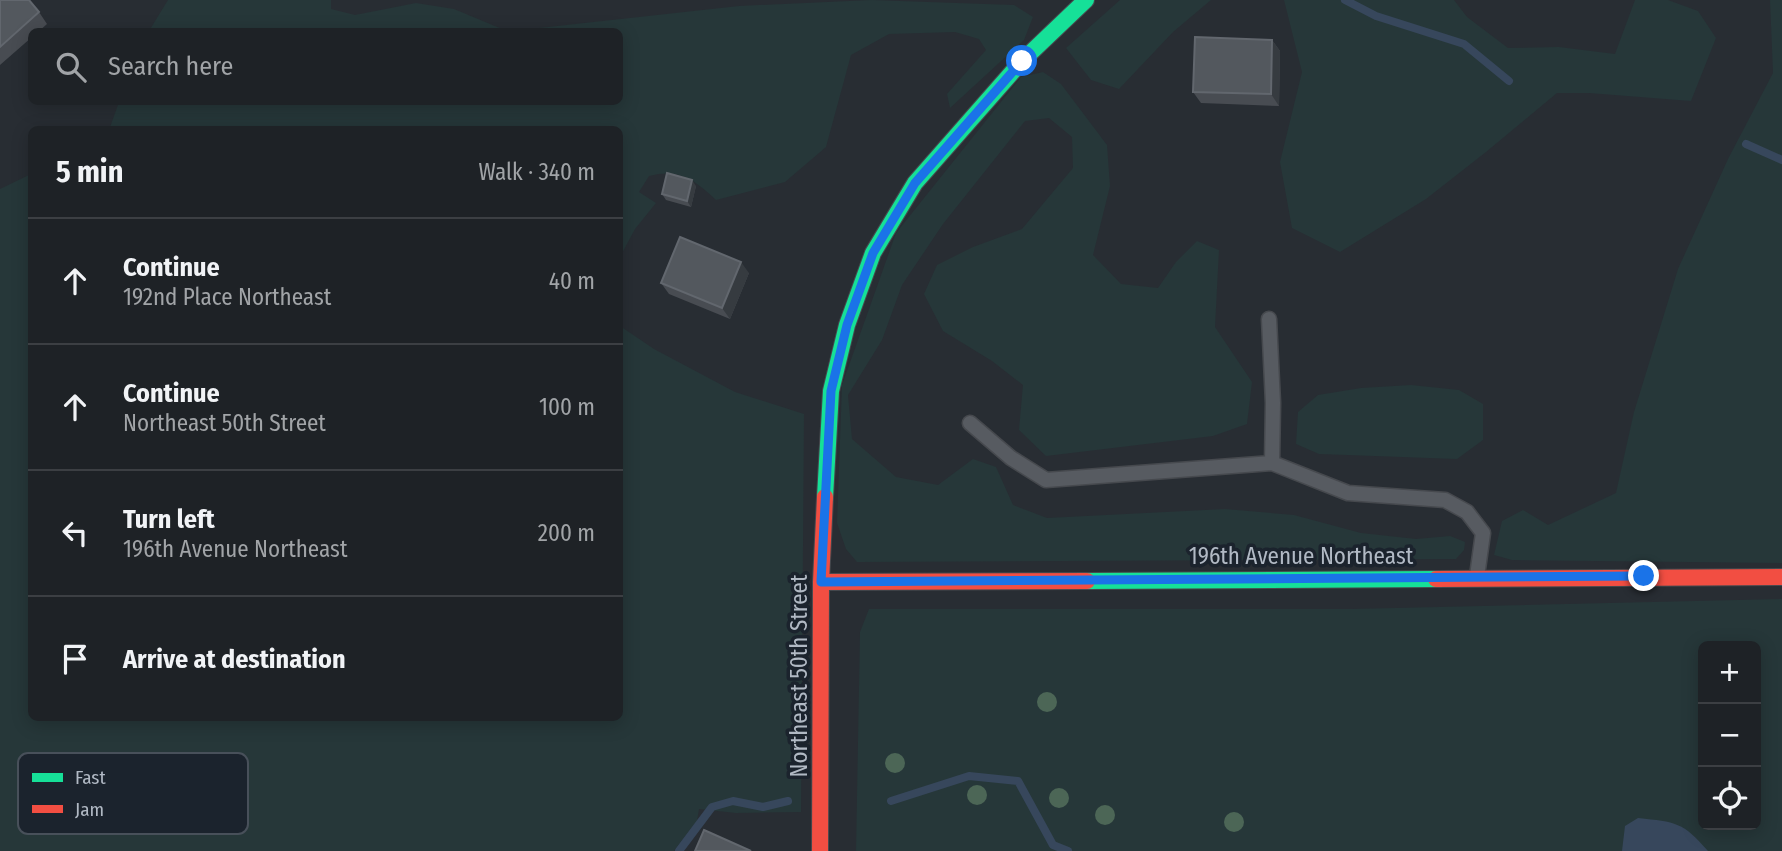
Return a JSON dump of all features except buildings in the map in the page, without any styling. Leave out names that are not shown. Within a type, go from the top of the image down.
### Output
[{"type":"street","name":"Northeast 50th Street","points":[[820,851],[821,582],[831,391],[847,325],[873,253],[915,183],[1022,61],[1086,0]]},
{"type":"street","name":"196th Avenue Northeast","points":[[821,582],[1782,577]]},
{"type":"lane","points":[[1269,319],[1273,403],[1272,463]]},
{"type":"lane","points":[[970,423],[1011,458],[1046,480],[1272,463],[1348,493],[1445,500],[1467,512],[1483,533],[1477,578]]},
{"type":"shaded area","points":[[168,0],[331,0],[331,9],[355,15],[416,3],[454,9],[500,28],[151,28]]},
{"type":"shaded area","points":[[871,0],[1014,5],[1033,17],[1024,40],[950,108],[947,94],[986,50],[979,39],[955,32],[889,34],[851,55],[826,147],[785,182],[716,200],[701,187],[678,175],[649,176],[639,192],[656,203],[635,229],[623,251],[623,126],[110,126],[118,105],[623,105],[623,28],[539,28],[739,6]]},
{"type":"shaded area","points":[[1120,0],[1211,0],[1173,32],[1119,89],[1091,80],[1066,48]]},
{"type":"shaded area","points":[[1284,0],[1454,0],[1467,17],[1508,48],[1559,47],[1615,54],[1635,0],[1668,0],[1698,11],[1716,38],[1691,101],[1557,93],[1426,199],[1340,252],[1292,228],[1280,162],[1302,72]]},
{"type":"shaded area","points":[[1770,0],[1782,0],[1782,563],[1512,560],[1494,555],[1502,521],[1523,510],[1548,525],[1616,493],[1634,412],[1678,269],[1728,159],[1773,73]]},
{"type":"shaded area","points":[[1043,72],[1061,84],[1107,145],[1110,186],[1093,255],[1121,284],[1158,288],[1176,262],[1197,241],[1219,250],[1215,327],[1252,382],[1247,424],[1213,436],[1046,456],[1019,430],[1023,385],[992,361],[943,331],[924,294],[937,265],[973,247],[1022,229],[1073,168],[1072,137],[1049,118],[1025,121],[943,224],[902,285],[882,340],[848,395],[852,439],[896,477],[938,485],[973,459],[996,467],[1013,505],[1047,518],[1225,509],[1294,515],[1361,533],[1416,539],[1450,536],[1465,542],[1464,550],[1456,559],[857,562],[846,549],[837,523],[842,385],[896,233],[1021,77]]},
{"type":"shaded area","points":[[28,175],[28,721],[623,721],[623,328],[654,349],[735,392],[804,414],[801,812],[736,813],[699,809],[697,821],[674,851],[0,851],[0,189]]},
{"type":"shaded area","points":[[1411,385],[1459,390],[1483,404],[1483,440],[1457,459],[1319,454],[1296,444],[1298,412],[1318,395],[1361,388]]},
{"type":"shaded area","points":[[1782,599],[1782,851],[856,851],[860,632],[869,609],[1352,609]]},
{"type":"water","points":[[1638,818],[1678,825],[1692,834],[1708,851],[1622,851],[1625,826]]},
{"type":"waterway","points":[[1345,0],[1376,16],[1464,44],[1509,81]]},
{"type":"waterway","points":[[1746,144],[1782,160]]},
{"type":"waterway","points":[[891,801],[969,776],[1018,781],[1053,845],[1068,851]]},
{"type":"waterway","points":[[679,851],[712,807],[733,801],[763,807],[788,801]]},
{"type":"traffic: fast","points":[[825,497],[831,391],[847,325],[873,253],[915,183],[1022,61],[1086,0]]},
{"type":"traffic: fast","points":[[1087,581],[1436,579]]},
{"type":"traffic: jam","points":[[820,851],[821,582],[825,497]]},
{"type":"traffic: jam","points":[[1436,579],[1782,577]]},
{"type":"traffic: jam","points":[[821,582],[1087,581]]},
{"type":"route","points":[[1022,61],[915,183],[873,253],[847,325],[831,391],[821,582],[1644,576]]}]
